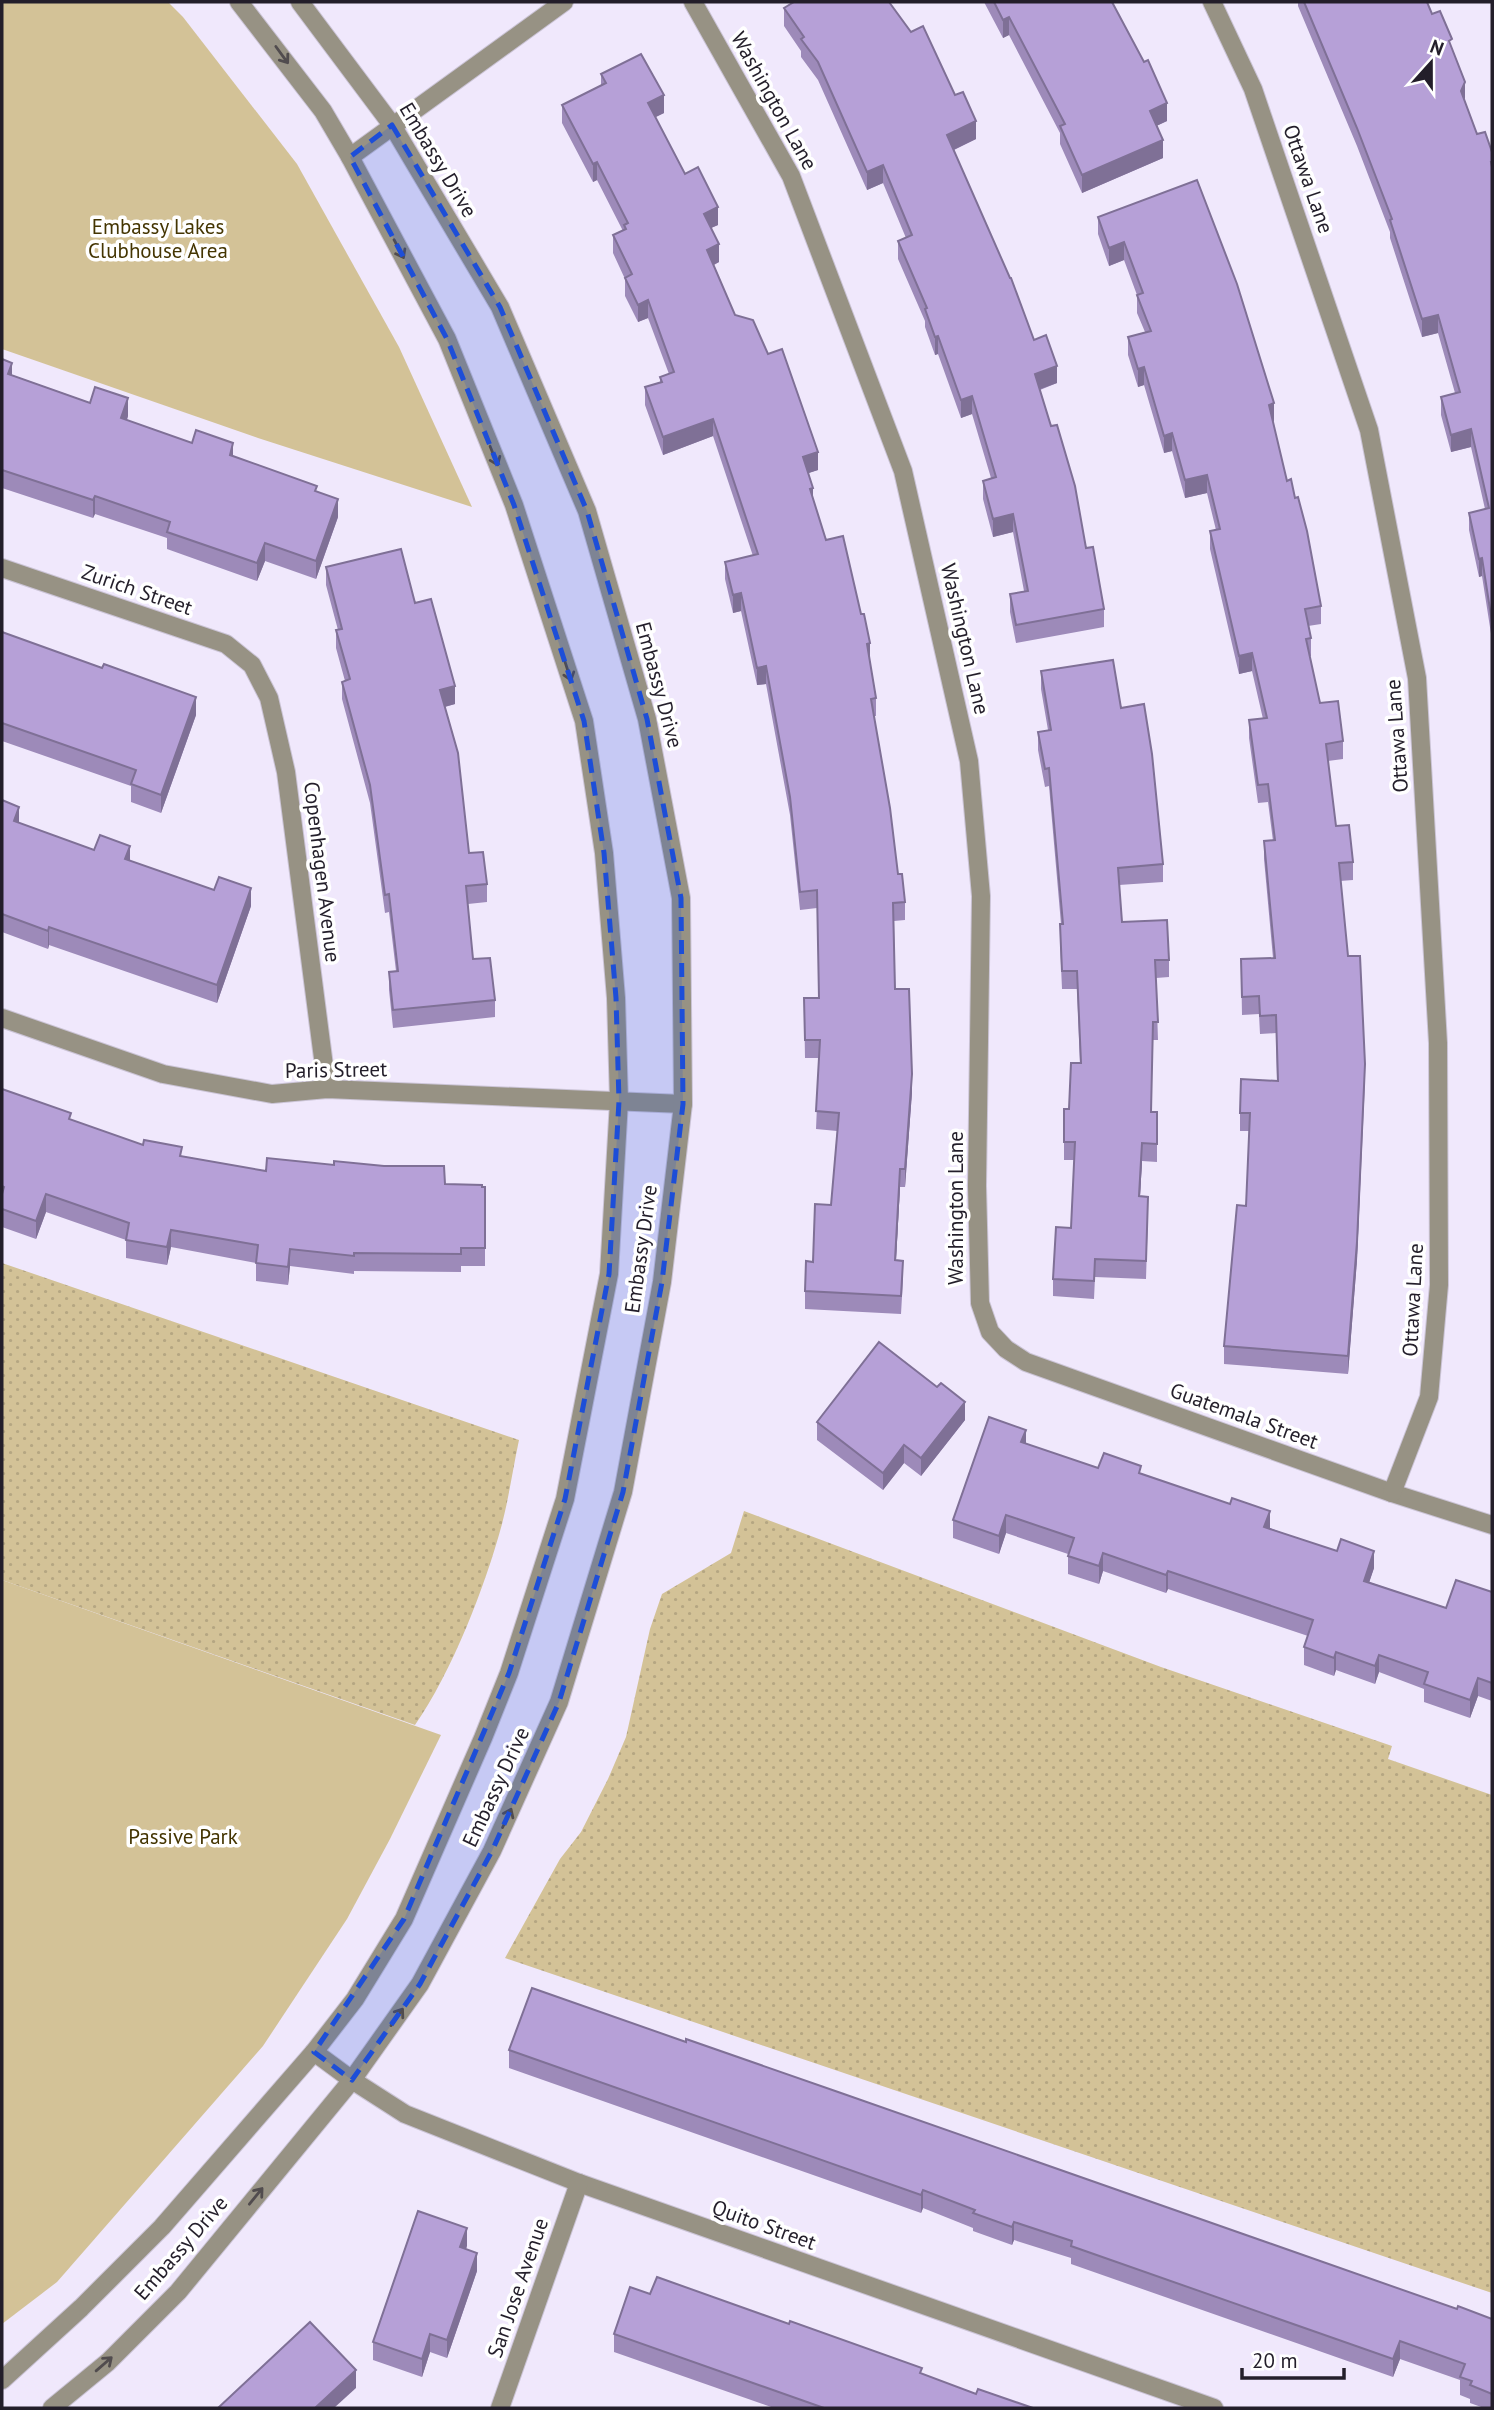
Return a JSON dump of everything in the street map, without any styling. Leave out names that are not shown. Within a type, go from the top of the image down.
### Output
[{"type":"street","name":"Embassy Drive","points":[[2,2379],[81,2308],[162,2227],[314,2052],[355,1999],[404,1919],[509,1673],[565,1499],[608,1274],[619,1101],[616,998],[604,853],[584,721],[514,505],[447,340],[323,111],[239,2]]},
{"type":"street","name":"Embassy Drive","points":[[52,2408],[108,2362],[177,2292],[352,2080],[420,1984],[498,1840],[559,1702],[623,1492],[662,1282],[682,1104],[681,898],[647,719],[591,524],[500,307],[391,125],[300,2]]},
{"type":"street","points":[[350,157],[564,2]]},
{"type":"street","name":"Washington Lane","points":[[693,2],[791,176],[903,471],[969,761],[981,896],[978,1173],[980,1303],[990,1332]]},
{"type":"street","name":"Ottawa Lane","points":[[1212,2],[1253,89],[1369,430],[1417,678],[1438,1043],[1439,1285],[1429,1396],[1392,1493]]},
{"type":"street","name":"Zurich Street","points":[[2,568],[226,644],[252,665]]},
{"type":"street","name":"Copenhagen Avenue","points":[[252,665],[269,698],[286,772],[327,1089]]},
{"type":"street","name":"Paris Street","points":[[2,1018],[163,1074],[272,1094],[327,1089],[682,1104]]},
{"type":"street","name":"Guatemala Street","points":[[990,1332],[1006,1349],[1026,1362],[1392,1493],[1492,1525]]},
{"type":"street","name":"Quito Street","points":[[314,2052],[405,2114],[579,2183],[1214,2408]]},
{"type":"street","name":"San Jose Avenue","points":[[500,2408],[579,2183]]},
{"type":"highlighted area","points":[[392,125],[500,307],[587,511],[647,719],[681,898],[683,1104],[662,1282],[623,1492],[559,1702],[492,1851],[420,1984],[352,2080],[314,2052],[404,1919],[509,1673],[565,1499],[609,1274],[619,1101],[616,998],[604,853],[584,721],[514,505],[447,339],[350,157]]},
{"type":"green space","name":"Embassy Lakes Clubhouse Area","points":[[2,2],[168,2],[183,17],[297,164],[399,347],[472,507],[258,438],[2,349]]},
{"type":"green space","points":[[2,1263],[519,1440],[502,1524],[477,1601],[442,1680],[415,1725],[2,1580]]},
{"type":"green space","points":[[744,1511],[1161,1667],[1392,1746],[1388,1759],[1492,1795],[1492,2293],[505,1958],[560,1859],[581,1832],[608,1779],[626,1737],[650,1629],[662,1594],[731,1553]]},
{"type":"green space","name":"Passive Park","points":[[2,1580],[441,1735],[347,1919],[263,2046],[57,2282],[2,2324]]},
{"type":"building","points":[[794,2],[889,2],[911,32],[923,26],[955,95],[963,92],[976,121],[947,135],[1011,278],[1034,340],[1046,335],[1057,366],[1035,374],[1051,426],[1057,425],[1075,486],[1086,548],[1093,547],[1104,609],[1016,625],[1010,594],[1028,591],[1013,514],[993,519],[983,481],[996,477],[972,396],[961,400],[938,336],[935,337],[925,309],[927,308],[898,241],[912,235],[883,165],[867,172],[818,62],[801,39],[804,37],[784,8]]},
{"type":"building","points":[[994,2],[1112,2],[1144,62],[1148,60],[1167,103],[1150,111],[1163,140],[1082,175],[1060,126],[1065,124],[1009,17],[1003,20]]},
{"type":"building","points":[[1304,2],[1427,2],[1432,14],[1440,11],[1465,82],[1461,91],[1477,134],[1485,132],[1492,152],[1492,622],[1482,558],[1479,559],[1469,513],[1489,508],[1471,429],[1451,435],[1441,397],[1460,392],[1438,315],[1422,319],[1390,220],[1392,219]]},
{"type":"building","points":[[641,54],[664,95],[648,103],[685,174],[698,167],[718,207],[704,214],[719,244],[707,250],[735,315],[753,320],[768,354],[782,349],[818,452],[803,457],[813,488],[810,489],[826,540],[843,536],[861,614],[864,614],[876,698],[871,699],[890,808],[898,874],[902,874],[905,902],[893,903],[895,989],[909,989],[912,1074],[905,1169],[900,1169],[895,1260],[903,1261],[901,1296],[805,1291],[806,1261],[813,1262],[815,1204],[831,1205],[839,1113],[816,1111],[820,1040],[805,1040],[804,998],[819,998],[817,890],[800,892],[790,797],[766,666],[757,668],[741,593],[733,595],[725,562],[758,554],[713,419],[663,437],[645,387],[662,382],[660,377],[674,372],[648,300],[638,305],[625,278],[632,274],[613,235],[626,229],[624,225],[628,223],[597,162],[593,164],[562,105],[606,83],[601,74]]},
{"type":"building","points":[[1197,180],[1237,284],[1274,403],[1269,405],[1287,481],[1291,479],[1307,531],[1321,606],[1305,609],[1311,638],[1306,639],[1320,703],[1338,701],[1343,741],[1326,744],[1336,826],[1349,825],[1353,862],[1339,863],[1348,956],[1360,956],[1365,1064],[1357,1242],[1348,1356],[1224,1346],[1237,1205],[1246,1206],[1250,1113],[1240,1113],[1241,1079],[1278,1081],[1276,1015],[1260,1016],[1259,996],[1242,997],[1241,959],[1275,958],[1264,841],[1275,840],[1268,784],[1258,785],[1249,720],[1267,718],[1252,653],[1239,656],[1210,531],[1220,529],[1207,475],[1185,480],[1172,433],[1164,436],[1144,367],[1138,369],[1128,337],[1151,331],[1137,295],[1143,293],[1124,242],[1109,248],[1098,217]]},
{"type":"building","points":[[2,359],[12,363],[8,374],[90,403],[95,387],[128,398],[121,418],[192,443],[196,430],[233,443],[230,455],[317,486],[315,491],[338,499],[316,561],[265,543],[257,563],[167,532],[170,522],[95,496],[93,500],[2,470]]},
{"type":"building","points":[[401,549],[415,603],[431,599],[455,686],[440,690],[458,753],[469,853],[483,852],[487,884],[466,886],[473,959],[490,958],[495,1000],[393,1010],[389,972],[398,971],[389,894],[385,895],[370,785],[342,682],[350,679],[336,630],[342,629],[326,567]]},
{"type":"building","points":[[2,632],[102,668],[104,664],[196,697],[161,795],[131,784],[136,770],[2,723]]},
{"type":"building","points":[[1113,660],[1121,708],[1144,704],[1163,864],[1118,868],[1122,922],[1167,920],[1169,960],[1155,960],[1158,1022],[1153,1022],[1151,1112],[1157,1112],[1157,1144],[1142,1143],[1139,1196],[1148,1197],[1146,1261],[1095,1259],[1094,1281],[1053,1279],[1056,1227],[1071,1228],[1075,1142],[1064,1142],[1064,1109],[1069,1109],[1071,1063],[1081,1063],[1077,971],[1062,971],[1060,924],[1063,924],[1049,768],[1045,769],[1038,732],[1051,730],[1041,671]]},
{"type":"building","points":[[2,800],[19,807],[14,821],[94,850],[100,835],[130,846],[125,859],[214,890],[219,877],[251,888],[217,985],[49,927],[48,931],[2,914]]},
{"type":"building","points":[[2,1089],[71,1113],[69,1119],[143,1145],[144,1140],[182,1147],[180,1156],[266,1171],[267,1158],[334,1165],[334,1161],[384,1166],[444,1166],[445,1184],[485,1187],[485,1248],[461,1248],[461,1254],[354,1253],[354,1256],[290,1249],[288,1267],[256,1263],[258,1245],[171,1230],[167,1247],[126,1240],[129,1223],[46,1194],[36,1221],[2,1209]]},
{"type":"building","points":[[879,1342],[937,1387],[941,1383],[965,1402],[921,1458],[904,1445],[883,1473],[817,1422]]},
{"type":"building","points":[[989,1417],[1026,1430],[1021,1442],[1098,1468],[1104,1453],[1141,1466],[1139,1473],[1230,1504],[1232,1498],[1270,1511],[1264,1527],[1337,1551],[1341,1539],[1374,1551],[1364,1581],[1446,1608],[1456,1580],[1492,1592],[1492,1683],[1478,1678],[1470,1700],[1424,1684],[1428,1672],[1379,1655],[1375,1666],[1336,1652],[1334,1658],[1304,1647],[1313,1620],[1168,1571],[1166,1575],[1103,1553],[1099,1566],[1068,1556],[1074,1538],[1006,1515],[999,1536],[953,1520]]},
{"type":"building","points":[[532,1988],[1492,2319],[1492,2394],[1470,2385],[1472,2381],[1460,2377],[1465,2364],[1400,2341],[1393,2359],[1071,2246],[1072,2241],[1014,2222],[1012,2227],[923,2190],[921,2195],[509,2050]]},
{"type":"building","points":[[418,2211],[467,2228],[460,2247],[477,2253],[447,2340],[430,2334],[422,2359],[373,2342]]},
{"type":"building","points":[[657,2277],[922,2368],[920,2373],[976,2394],[978,2389],[1033,2408],[824,2408],[614,2334],[630,2287],[650,2294]]},
{"type":"building","points":[[310,2322],[356,2370],[315,2408],[218,2408]]}]
